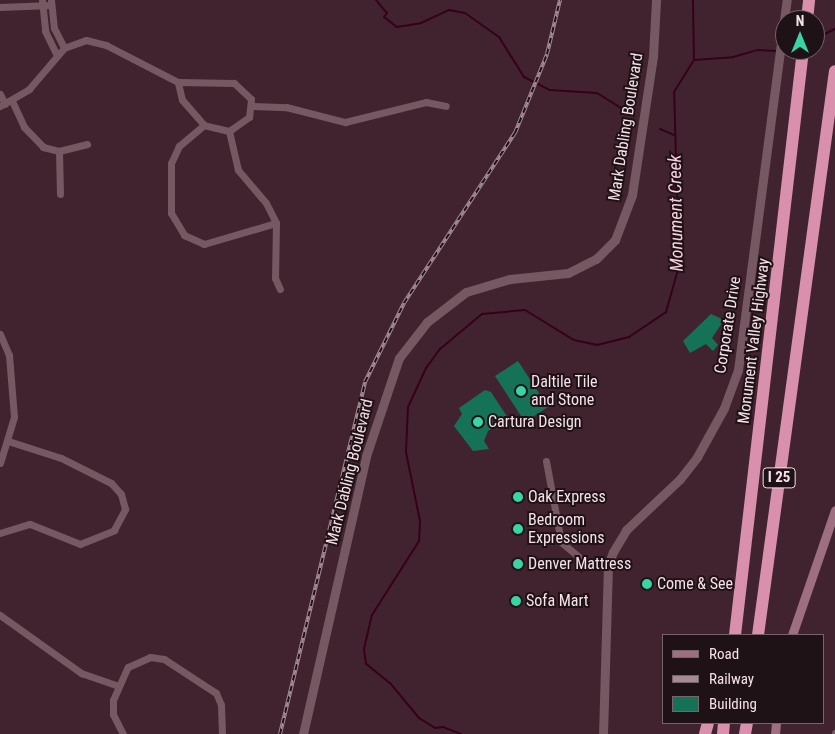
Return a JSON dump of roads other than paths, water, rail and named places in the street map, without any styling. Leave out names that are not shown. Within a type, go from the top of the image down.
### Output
[{"type":"highway","name":"Monument Valley Highway","points":[[735,634],[802,60]]},
{"type":"highway","name":"I 25","points":[[758,634],[835,71]]},
{"type":"highway","points":[[726,634],[741,541],[750,514]]},
{"type":"main road","points":[[792,634],[835,510]]},
{"type":"street","name":"Mark Dabling Boulevard","points":[[303,734],[366,456],[399,358],[427,322],[466,292],[510,279],[568,273],[596,259],[615,240],[632,195],[653,56],[656,0]]},
{"type":"street","name":"Corporate Drive","points":[[603,734],[608,565],[626,530],[680,479],[697,456],[724,408],[738,370],[776,71],[787,0]]},
{"type":"street","points":[[0,8],[51,2],[54,28],[64,48]]},
{"type":"street","points":[[42,3],[45,31],[56,54]]},
{"type":"street","points":[[6,104],[29,89],[56,54],[64,48],[79,41],[94,41],[178,82],[234,83],[248,92],[252,106],[243,124],[229,131],[204,125],[182,100],[178,82]]},
{"type":"street","points":[[0,94],[37,142],[59,151],[87,144]]},
{"type":"street","points":[[252,106],[286,107],[345,122],[426,102],[446,106]]},
{"type":"street","points":[[204,125],[179,146],[171,163],[171,212],[184,235],[204,244],[276,223]]},
{"type":"street","points":[[229,131],[238,170],[266,203],[276,223],[275,278],[280,289]]},
{"type":"street","points":[[59,151],[60,194]]},
{"type":"street","points":[[0,334],[9,355],[14,410],[8,441],[0,464]]},
{"type":"street","points":[[0,533],[30,524],[80,544],[114,530],[125,509],[121,494],[111,484],[61,458],[8,441]]},
{"type":"street","points":[[546,461],[561,542],[584,561],[608,565]]},
{"type":"street","points":[[0,615],[81,672],[118,686]]},
{"type":"street","points":[[123,734],[112,707],[118,686],[123,672],[133,663],[150,657],[164,659],[216,693],[221,705],[222,734]]},
{"type":"waterway","points":[[376,0],[387,13],[384,17],[397,27],[421,23],[449,10],[465,13],[499,37],[524,77],[550,90],[597,93],[631,114]]},
{"type":"waterway","name":"Monument Creek","points":[[461,734],[443,727],[435,728],[419,718],[391,684],[366,664],[364,649],[372,615],[419,541],[420,521],[406,452],[408,407],[426,368],[440,349],[482,314],[525,310],[574,340],[597,345],[629,337],[666,312],[679,266],[674,92],[694,60],[693,0]]},
{"type":"waterway","points":[[825,34],[835,29]]},
{"type":"waterway","points":[[694,60],[733,57],[757,50],[775,51]]},
{"type":"waterway","points":[[660,129],[674,135]]},
{"type":"railway","points":[[280,734],[365,382],[404,303],[515,133],[547,54],[560,0]]},
{"type":"place","name":"Daltile Tile and Stone","points":[[521,391]]},
{"type":"place","name":"Cartura Design","points":[[478,422]]},
{"type":"place","name":"Oak Express","points":[[518,497]]},
{"type":"place","name":"Bedroom Expressions","points":[[518,529]]},
{"type":"place","name":"Denver Mattress","points":[[518,564]]},
{"type":"place","name":"Come & See","points":[[647,584]]},
{"type":"place","name":"Sofa Mart","points":[[516,601]]}]
